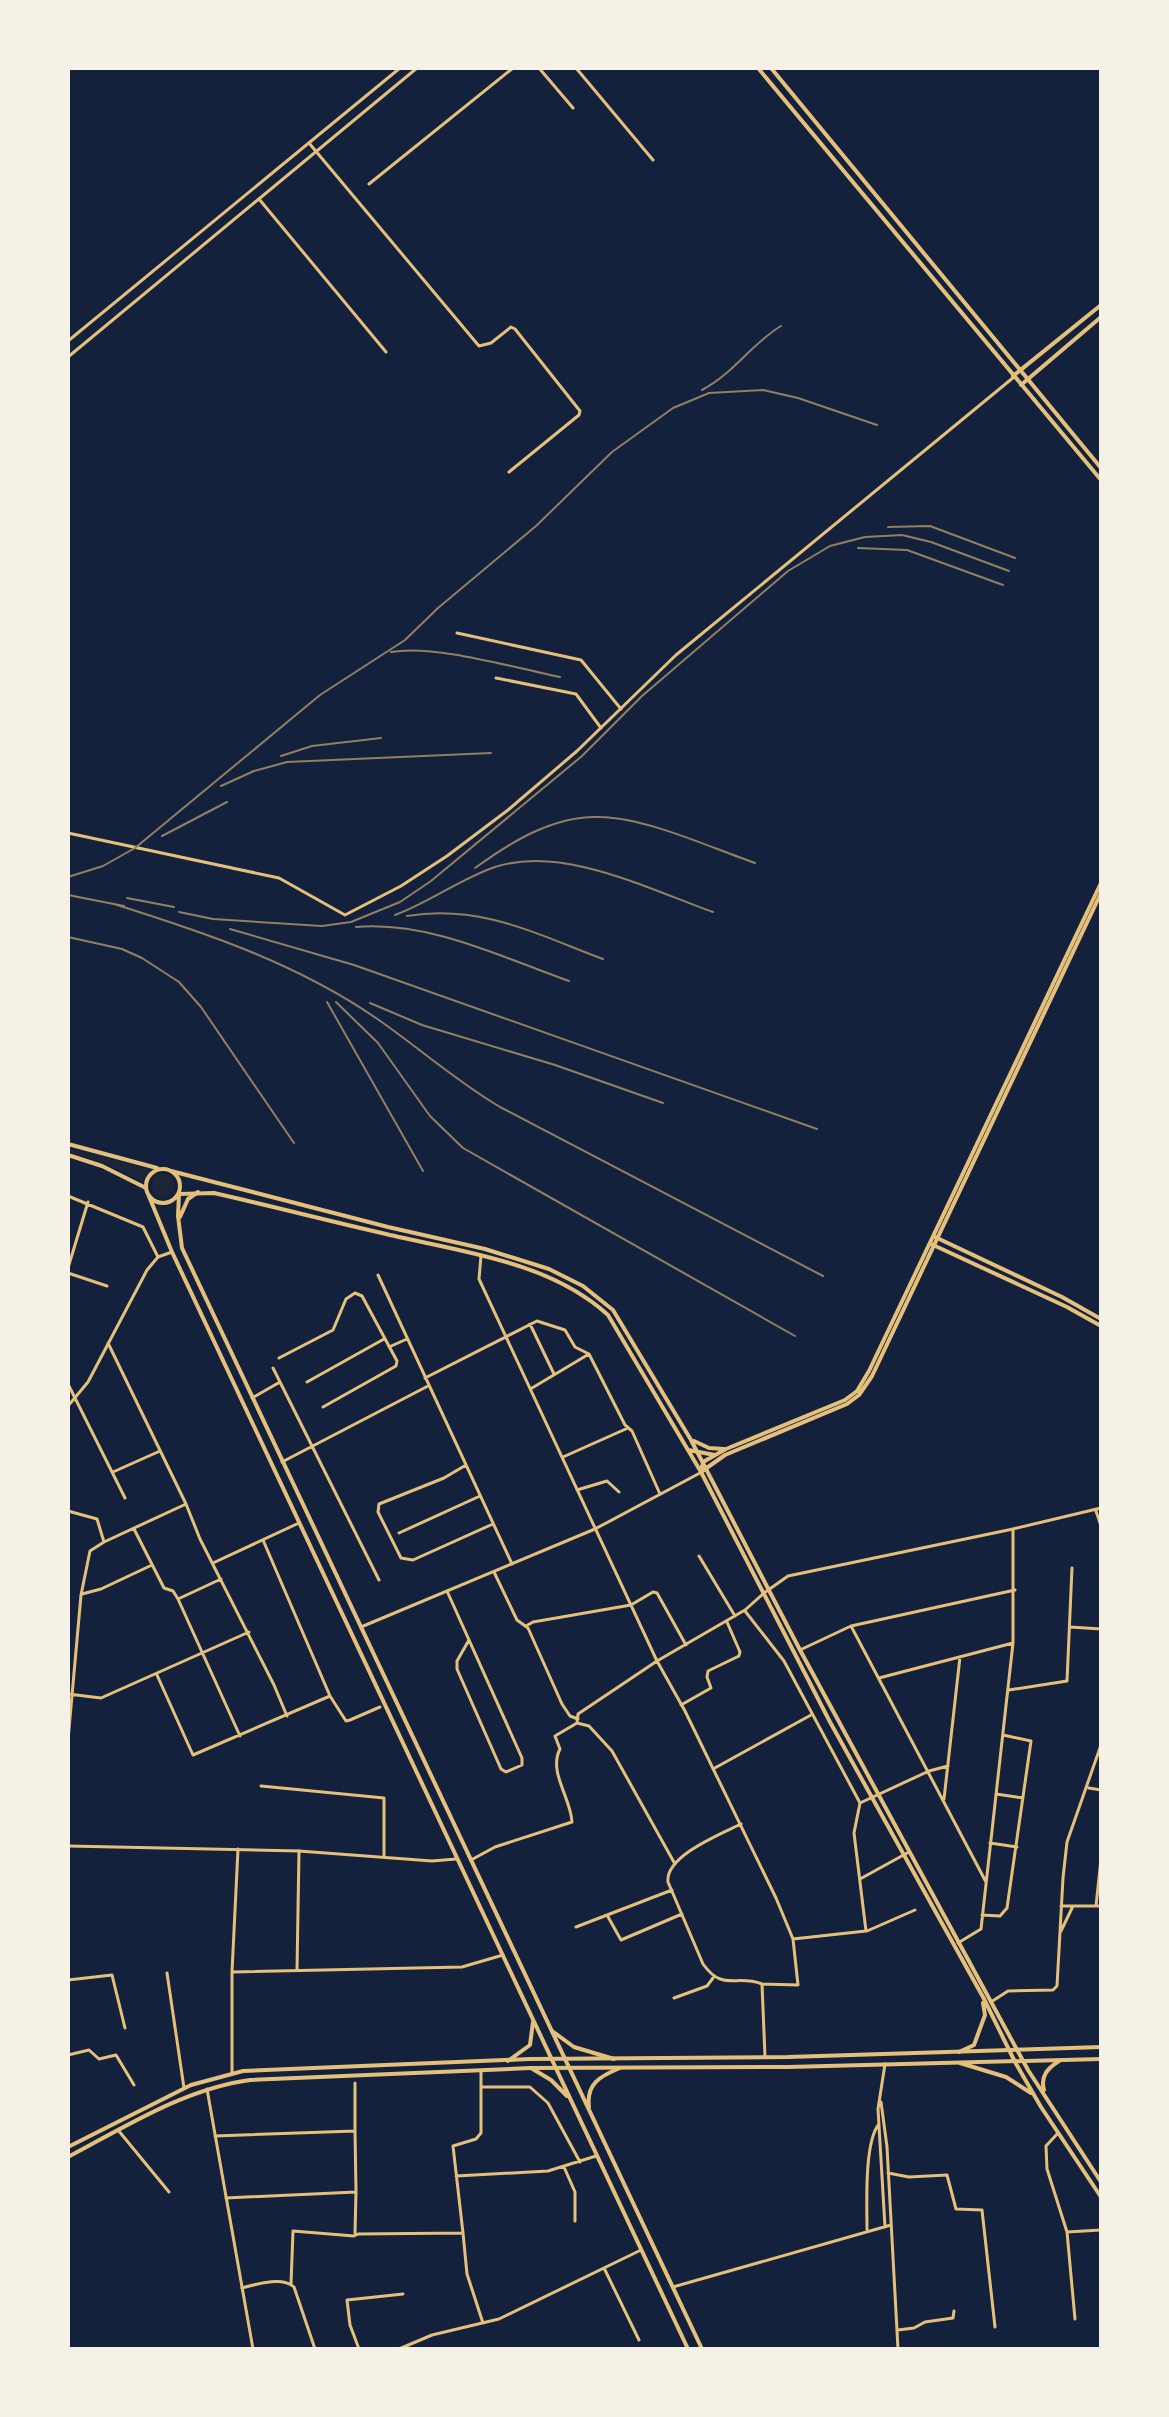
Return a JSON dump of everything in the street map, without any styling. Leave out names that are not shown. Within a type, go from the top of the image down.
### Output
[{"type":"main road","points":[[758,68],[1101,480]]},
{"type":"main road","points":[[771,68],[1101,468]]},
{"type":"main road","points":[[1014,376],[1101,305]]},
{"type":"main road","points":[[1021,385],[1101,317]]},
{"type":"main road","points":[[701,1472],[703,1462],[715,1455],[828,1408],[857,1391],[932,1244],[1101,883]]},
{"type":"main road","points":[[935,1237],[1101,893]]},
{"type":"main road","points":[[68,1144],[498,1253],[549,1269],[583,1286],[613,1310],[698,1452],[957,1944],[1017,2051],[1101,2182]]},
{"type":"main road","points":[[68,1155],[102,1166],[147,1191],[157,1202],[164,1203],[179,1194],[214,1193],[481,1256],[557,1281],[594,1303],[608,1315],[701,1472],[872,1798],[907,1853]]},
{"type":"main road","points":[[159,1169],[149,1176],[147,1191],[172,1252],[688,2349]]},
{"type":"main road","points":[[171,1171],[179,1180],[178,1223],[182,1248],[702,2349]]},
{"type":"main road","points":[[178,1223],[188,1199],[198,1192]]},
{"type":"main road","points":[[387,1234],[388,1227]]},
{"type":"main road","points":[[935,1237],[1062,1297],[1101,1319]]},
{"type":"main road","points":[[932,1244],[1072,1309],[1101,1326]]},
{"type":"main road","points":[[691,1440],[726,1452]]},
{"type":"main road","points":[[683,1445],[715,1455]]},
{"type":"main road","points":[[701,1472],[726,1452]]},
{"type":"main road","points":[[957,1944],[1033,2094],[1101,2197]]},
{"type":"main road","points":[[959,2052],[974,2045],[979,2034],[985,2015],[983,1997]]},
{"type":"main road","points":[[508,2061],[530,2045],[533,2020]]},
{"type":"main road","points":[[549,2029],[574,2047],[614,2059]]},
{"type":"main road","points":[[68,2147],[184,2088],[232,2073],[563,2058],[788,2057],[1101,2047]]},
{"type":"main road","points":[[765,2057],[765,2067]]},
{"type":"main road","points":[[788,2057],[788,2067]]},
{"type":"main road","points":[[68,2157],[140,2119],[207,2089],[250,2080],[531,2068],[788,2067],[1101,2059]]},
{"type":"main road","points":[[1046,2096],[1043,2076],[1049,2067],[1059,2061]]},
{"type":"main road","points":[[960,2063],[1006,2077],[1033,2094]]},
{"type":"main road","points":[[531,2068],[551,2080],[569,2099]]},
{"type":"main road","points":[[589,2109],[592,2085],[620,2068]]},
{"type":"main road","points":[[136,2111],[140,2119]]},
{"type":"street","points":[[68,341],[400,68]]},
{"type":"street","points":[[68,357],[417,68]]},
{"type":"street","points":[[369,184],[513,68]]},
{"type":"street","points":[[539,68],[573,108]]},
{"type":"street","points":[[576,68],[653,160]]},
{"type":"street","points":[[309,143],[479,346],[491,343],[511,327],[515,329],[580,411],[509,472]]},
{"type":"street","points":[[259,199],[386,352]]},
{"type":"street","points":[[68,833],[279,878],[345,915],[401,886],[508,810],[601,728],[676,655],[1014,376]]},
{"type":"street","points":[[457,633],[581,660],[621,709]]},
{"type":"street","points":[[496,678],[576,694],[601,728]]},
{"type":"street","points":[[68,1196],[143,1227],[158,1257]]},
{"type":"street","points":[[88,1202],[68,1270],[107,1286]]},
{"type":"street","points":[[68,1406],[88,1382],[136,1289],[158,1257],[172,1252]]},
{"type":"street","points":[[481,1256],[479,1279],[657,1661],[741,1824],[793,1939],[798,1985],[725,1982],[713,1977],[703,1964],[672,1890],[667,1875],[675,1864],[694,1847],[741,1824]]},
{"type":"street","points":[[378,1275],[512,1564]]},
{"type":"street","points":[[279,1358],[333,1330],[346,1299],[355,1293],[362,1296],[397,1361],[394,1368],[323,1407]]},
{"type":"street","points":[[425,1378],[537,1321],[565,1330],[575,1347],[589,1354],[632,1431],[660,1494]]},
{"type":"street","points":[[530,1324],[554,1374]]},
{"type":"street","points":[[307,1382],[384,1339]]},
{"type":"street","points":[[389,1347],[407,1339]]},
{"type":"street","points":[[108,1343],[287,1716]]},
{"type":"street","points":[[532,1388],[589,1354]]},
{"type":"street","points":[[273,1368],[379,1580]]},
{"type":"street","points":[[252,1398],[280,1382]]},
{"type":"street","points":[[68,1384],[125,1498]]},
{"type":"street","points":[[282,1462],[428,1386]]},
{"type":"street","points":[[563,1457],[628,1428]]},
{"type":"street","points":[[113,1472],[161,1450]]},
{"type":"street","points":[[466,1465],[444,1478],[379,1504],[378,1512],[401,1558],[407,1560],[493,1524]]},
{"type":"street","points":[[361,1627],[595,1529],[701,1472]]},
{"type":"street","points":[[577,1490],[607,1481],[619,1492]]},
{"type":"street","points":[[399,1533],[480,1496]]},
{"type":"street","points":[[68,1740],[81,1595],[90,1551],[186,1504]]},
{"type":"street","points":[[578,1721],[578,1714],[657,1661],[727,1622],[788,1576],[1101,1508]]},
{"type":"street","points":[[68,1511],[97,1519],[104,1542]]},
{"type":"street","points":[[1096,1511],[1101,1526]]},
{"type":"street","points":[[213,1563],[299,1523]]},
{"type":"street","points":[[134,1529],[164,1588],[173,1591],[178,1599],[240,1736]]},
{"type":"street","points":[[957,1944],[981,1929],[1013,1643],[1013,1529]]},
{"type":"street","points":[[263,1540],[330,1696],[346,1721],[380,1707]]},
{"type":"street","points":[[699,1556],[735,1616]]},
{"type":"street","points":[[81,1595],[152,1565]]},
{"type":"street","points":[[1008,1690],[1067,1681],[1072,1568]]},
{"type":"street","points":[[494,1572],[521,1625],[631,1605],[653,1592],[657,1593],[686,1645]]},
{"type":"street","points":[[178,1599],[221,1579]]},
{"type":"street","points":[[800,1650],[851,1626],[1015,1590]]},
{"type":"street","points":[[447,1591],[469,1640],[523,1762],[506,1772],[501,1769],[457,1669],[457,1661],[469,1640]]},
{"type":"street","points":[[745,1610],[784,1661],[860,1803],[854,1833],[866,1931]]},
{"type":"street","points":[[681,1705],[711,1688],[708,1671],[739,1656],[727,1622]]},
{"type":"street","points":[[526,1626],[562,1704],[570,1716],[589,1726],[612,1751],[675,1864]]},
{"type":"street","points":[[851,1626],[986,1882]]},
{"type":"street","points":[[1070,1627],[1101,1629]]},
{"type":"street","points":[[71,1694],[101,1698],[249,1632]]},
{"type":"street","points":[[879,1678],[1013,1643]]},
{"type":"street","points":[[944,1799],[960,1657]]},
{"type":"street","points":[[157,1675],[193,1755],[330,1696]]},
{"type":"street","points":[[713,1769],[811,1715]]},
{"type":"street","points":[[470,1860],[495,1847],[572,1822],[557,1774],[555,1756],[560,1749],[555,1736],[578,1721]]},
{"type":"street","points":[[982,1915],[1000,1916],[1005,1912],[1031,1741],[1003,1735]]},
{"type":"street","points":[[991,2002],[1008,1991],[1055,1989],[1067,1842],[1101,1745]]},
{"type":"street","points":[[860,1803],[929,1771],[948,1766]]},
{"type":"street","points":[[261,1786],[384,1798],[384,1857]]},
{"type":"street","points":[[1088,1788],[1101,1790]]},
{"type":"street","points":[[996,1794],[1023,1798]]},
{"type":"street","points":[[990,1843],[1017,1847]]},
{"type":"street","points":[[68,1846],[299,1851],[432,1861],[458,1858]]},
{"type":"street","points":[[232,2073],[232,1972],[238,1849]]},
{"type":"street","points":[[297,1970],[299,1851]]},
{"type":"street","points":[[859,1879],[907,1853]]},
{"type":"street","points":[[1061,1906],[1098,1906],[1101,1859]]},
{"type":"street","points":[[975,1860],[988,1862]]},
{"type":"street","points":[[576,1927],[672,1890]]},
{"type":"street","points":[[1059,1935],[1073,1906]]},
{"type":"street","points":[[793,1939],[866,1931],[915,1910]]},
{"type":"street","points":[[607,1915],[621,1940],[682,1914]]},
{"type":"street","points":[[232,1972],[462,1967],[503,1955]]},
{"type":"street","points":[[167,1973],[184,2088]]},
{"type":"street","points":[[68,1980],[112,1975],[125,2028]]},
{"type":"street","points":[[674,1998],[707,1986],[713,1977]]},
{"type":"street","points":[[762,1984],[765,2057]]},
{"type":"street","points":[[68,2055],[89,2050],[99,2059],[116,2055],[134,2085]]},
{"type":"street","points":[[885,2064],[881,2102],[898,2349]]},
{"type":"street","points":[[481,2071],[481,2133],[476,2139],[453,2146],[467,2274],[483,2323]]},
{"type":"street","points":[[355,2083],[355,2235]]},
{"type":"street","points":[[481,2087],[530,2087],[548,2103],[580,2162]]},
{"type":"street","points":[[207,2089],[253,2349]]},
{"type":"street","points":[[881,2102],[878,2109],[885,2227]]},
{"type":"street","points":[[867,2232],[873,2133],[879,2124]]},
{"type":"street","points":[[118,2130],[169,2192]]},
{"type":"street","points":[[215,2136],[355,2131]]},
{"type":"street","points":[[1058,2133],[1046,2146],[1047,2169],[1067,2232],[1075,2319]]},
{"type":"street","points":[[456,2176],[548,2171],[596,2156]]},
{"type":"street","points":[[564,2167],[575,2192],[575,2221]]},
{"type":"street","points":[[888,2173],[909,2177],[947,2175],[956,2209],[982,2210],[995,2327]]},
{"type":"street","points":[[226,2198],[356,2192]]},
{"type":"street","points":[[673,2287],[891,2225]]},
{"type":"street","points":[[1067,2232],[1101,2230]]},
{"type":"street","points":[[315,2349],[291,2284],[293,2231],[355,2235],[463,2233]]},
{"type":"street","points":[[399,2349],[432,2335],[499,2319],[641,2250]]},
{"type":"street","points":[[604,2268],[639,2340]]},
{"type":"street","points":[[242,2288],[281,2281],[291,2284]]},
{"type":"street","points":[[359,2349],[350,2325],[347,2300],[403,2294]]},
{"type":"street","points":[[897,2331],[925,2322],[953,2318],[954,2311]]},
{"type":"shaded area","points":[[68,1148],[149,1170],[142,1181],[105,1163],[68,1152]]},
{"type":"shaded area","points":[[159,1174],[167,1174],[174,1185],[167,1196],[159,1196],[152,1189],[152,1181]]},
{"type":"railway","points":[[702,390],[781,326]]},
{"type":"railway","points":[[68,877],[103,866],[135,848],[320,695],[405,640],[438,608],[536,526],[612,452],[673,408],[709,393],[763,390],[798,398],[877,425]]},
{"type":"railway","points":[[888,527],[930,526],[1015,558]]},
{"type":"railway","points":[[179,912],[213,919],[322,926],[351,922],[400,902],[431,881],[582,756],[642,696],[788,571],[830,546],[865,537],[902,535],[931,542],[1009,571]]},
{"type":"railway","points":[[858,548],[907,550],[1003,585]]},
{"type":"railway","points":[[391,652],[409,650],[452,654],[560,677]]},
{"type":"railway","points":[[281,756],[312,746],[381,738]]},
{"type":"railway","points":[[221,786],[254,771],[287,762],[491,753]]},
{"type":"railway","points":[[162,836],[227,802]]},
{"type":"railway","points":[[475,868],[518,840],[550,825],[566,820],[600,817],[638,822],[755,863]]},
{"type":"railway","points":[[395,915],[482,872],[521,862],[549,862],[605,873],[713,912]]},
{"type":"railway","points":[[68,895],[124,906]]},
{"type":"railway","points":[[127,898],[174,907]]},
{"type":"railway","points":[[114,904],[250,951],[314,981],[376,1018],[500,1107],[823,1276]]},
{"type":"railway","points":[[407,916],[434,913],[484,918],[531,931],[603,959]]},
{"type":"railway","points":[[356,927],[384,927],[438,935],[569,981]]},
{"type":"railway","points":[[230,929],[354,965],[817,1129]]},
{"type":"railway","points":[[68,937],[122,949],[179,982],[201,1007],[294,1143]]},
{"type":"railway","points":[[327,1002],[423,1171]]},
{"type":"railway","points":[[336,1002],[378,1043],[430,1116],[463,1148],[795,1336]]},
{"type":"railway","points":[[370,1003],[422,1025],[555,1065],[663,1103]]}]
